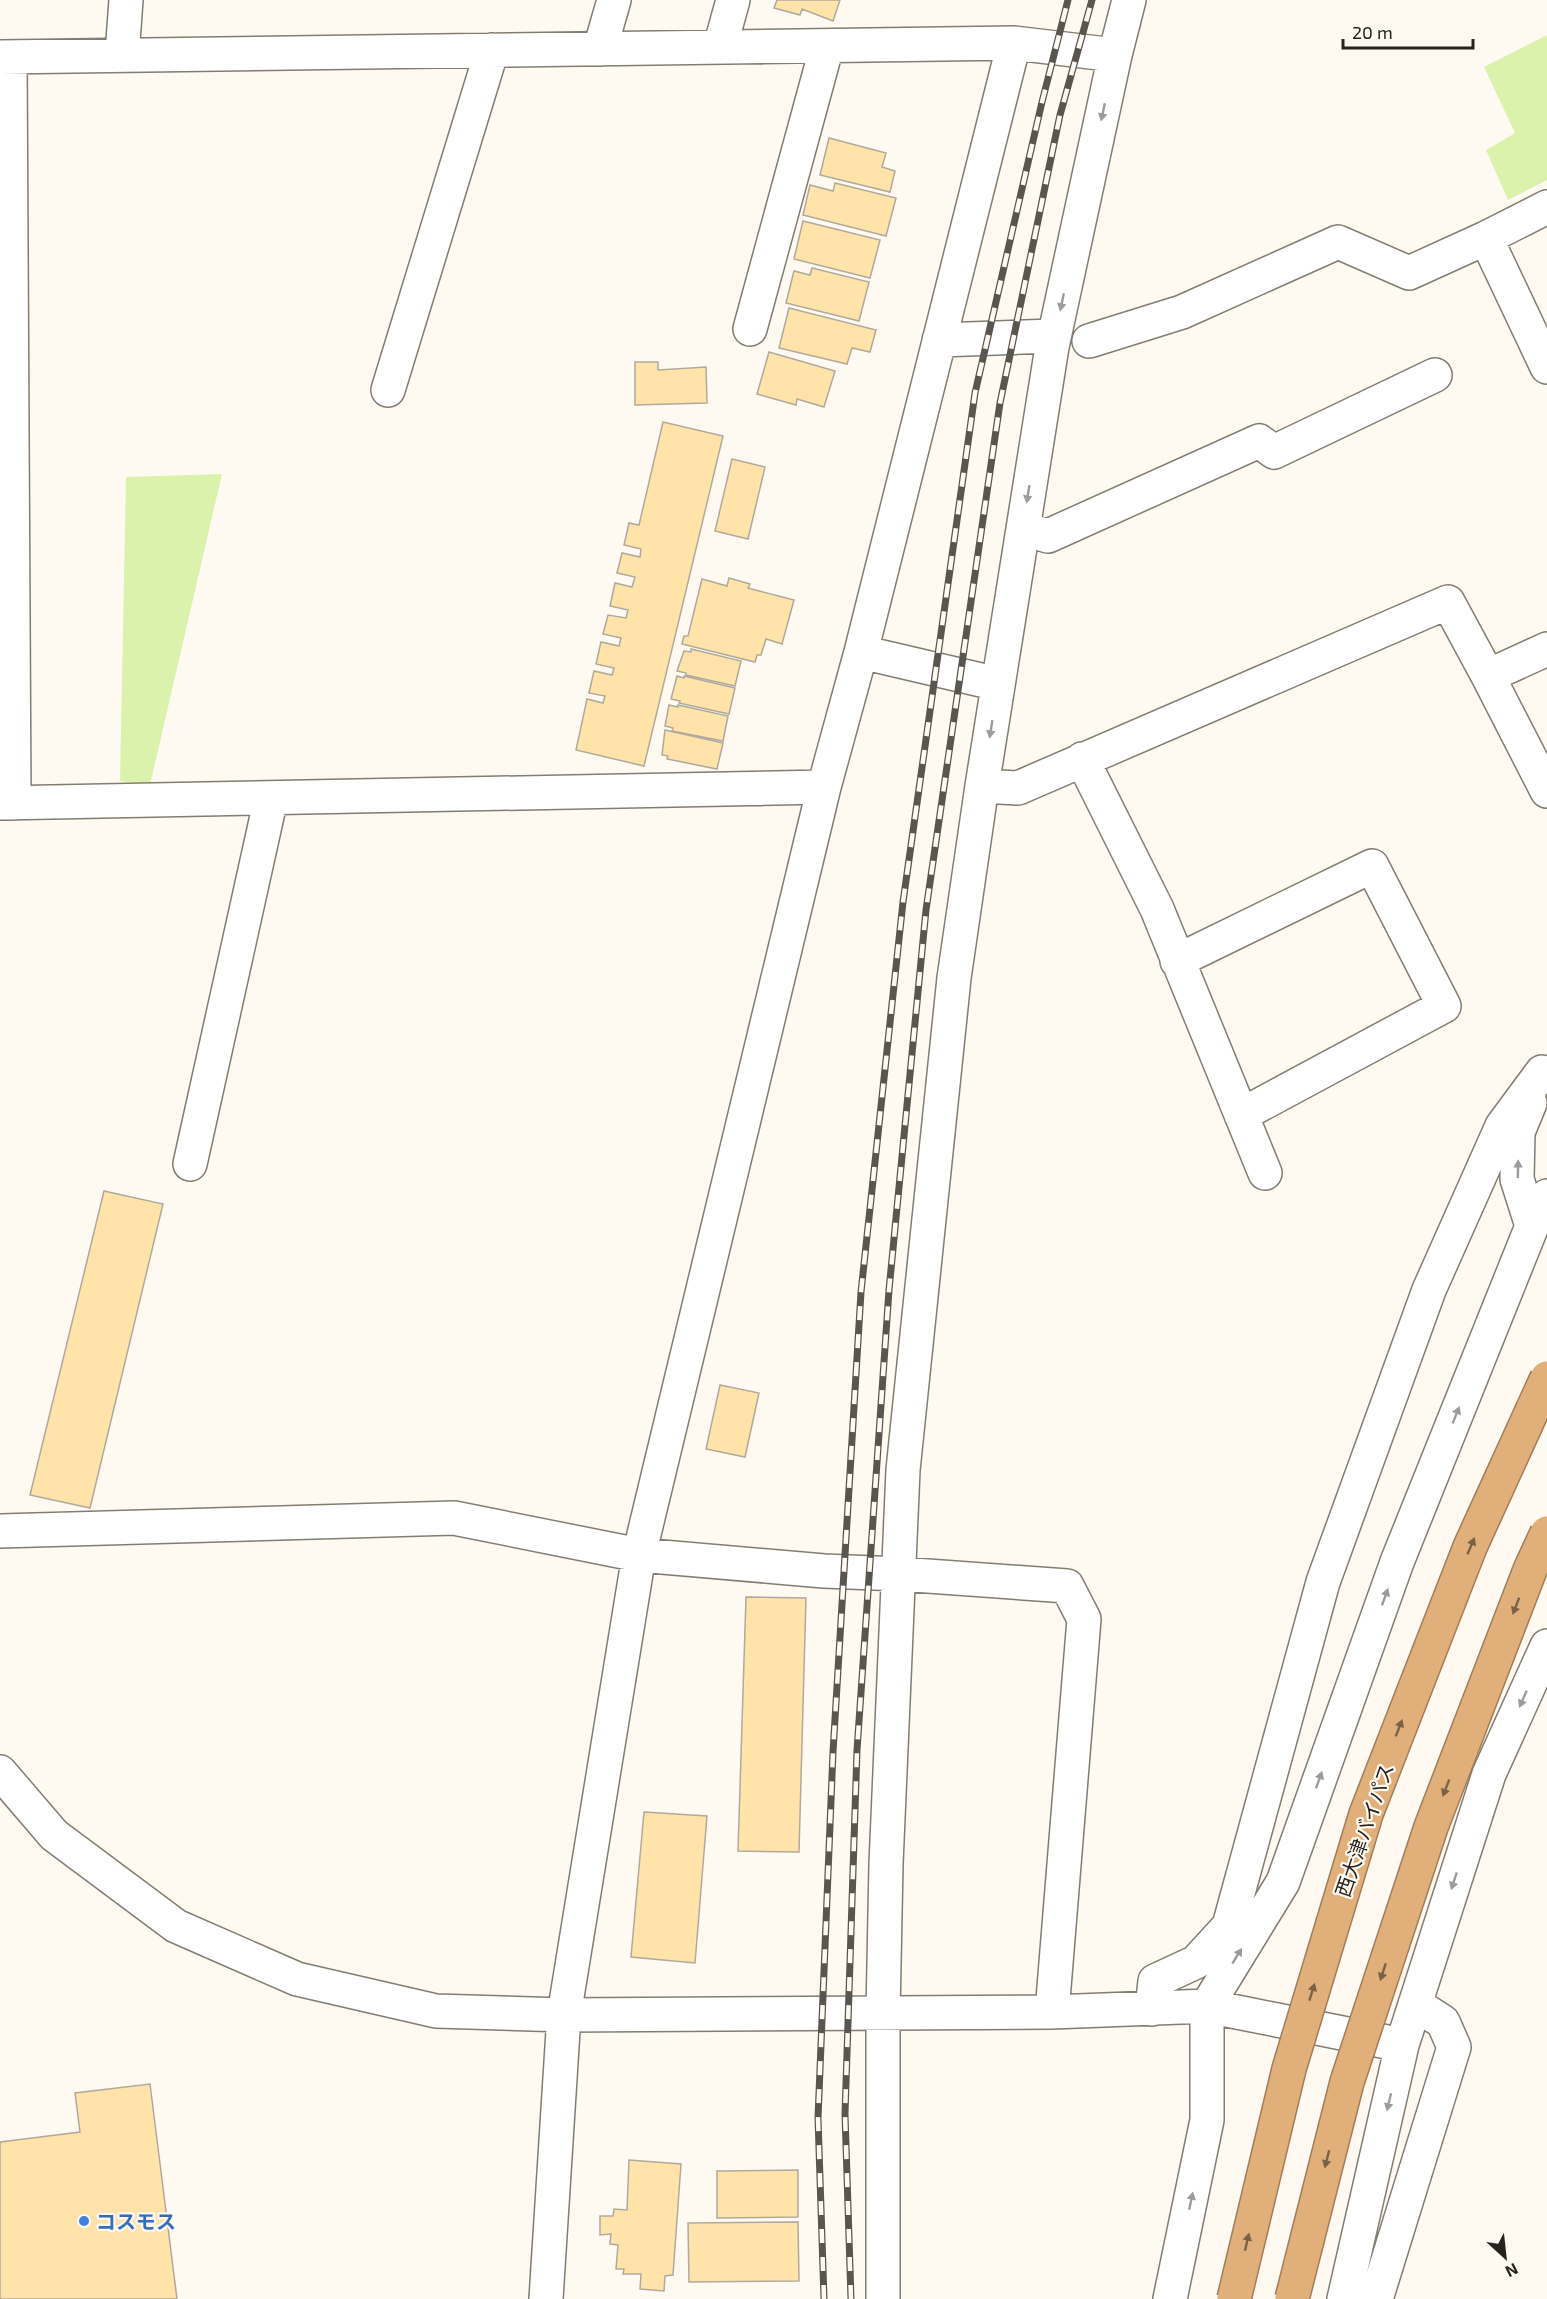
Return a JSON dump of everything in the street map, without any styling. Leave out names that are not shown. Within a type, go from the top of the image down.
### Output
[{"type":"highway","name":"西大津バイパス","points":[[1234,2299],[1288,2069],[1366,1814],[1470,1547],[1547,1378]]},
{"type":"highway","points":[[1292,2299],[1347,2082],[1424,1849],[1530,1570],[1547,1533]]},
{"type":"street","points":[[122,56],[126,0]]},
{"type":"street","points":[[600,49],[614,0]]},
{"type":"street","points":[[720,47],[733,0]]},
{"type":"street","points":[[883,2299],[883,2013],[886,1864],[903,1470],[952,989],[1054,336],[1129,0]]},
{"type":"street","points":[[824,787],[7,803],[5,57],[1014,43],[1115,55]]},
{"type":"street","points":[[546,2299],[564,2014],[639,1555],[824,787],[861,652],[1014,43]]},
{"type":"street","points":[[750,329],[827,46]]},
{"type":"street","points":[[388,390],[492,50]]},
{"type":"street","points":[[1089,341],[1182,312],[1338,242],[1409,273],[1547,207]]},
{"type":"street","points":[[1486,238],[1547,367]]},
{"type":"street","points":[[939,340],[1054,336]]},
{"type":"street","points":[[1023,529],[1048,536],[1259,441],[1274,452],[1435,375]]},
{"type":"street","points":[[982,786],[1018,788],[1448,602],[1547,791]]},
{"type":"street","points":[[1488,676],[1547,649]]},
{"type":"street","points":[[861,652],[998,684]]},
{"type":"street","points":[[1082,759],[1156,909],[1265,1173]]},
{"type":"street","points":[[190,1164],[271,798]]},
{"type":"street","points":[[1177,961],[1372,866],[1444,1006],[1241,1115]]},
{"type":"street","points":[[1532,1226],[1517,1179],[1518,1131],[1544,1067]]},
{"type":"street","points":[[1152,2009],[1155,1981],[1197,1962],[1229,1926],[1323,1582],[1429,1290],[1502,1126],[1544,1067]]},
{"type":"street","points":[[1170,2299],[1207,2120],[1207,2006],[1282,1882],[1397,1562],[1532,1226],[1547,1196]]},
{"type":"street","points":[[0,1531],[454,1518],[639,1555],[824,1571],[1067,1586],[1084,1618],[1052,2012]]},
{"type":"street","points":[[1344,2299],[1402,2045],[1489,1774],[1547,1646]]},
{"type":"street","points":[[0,1772],[54,1835],[176,1926],[297,1979],[436,2011],[564,2014],[1052,2012],[1207,2006],[1402,2045]]},
{"type":"street","points":[[1376,2299],[1454,2047],[1443,2022],[1415,2004]]},
{"type":"green space","points":[[1547,35],[1547,180],[1508,200],[1486,150],[1515,133],[1484,67]]},
{"type":"green space","points":[[222,474],[150,785],[120,781],[126,477]]},
{"type":"building","points":[[777,0],[840,0],[833,21],[802,9],[800,15],[774,8]]},
{"type":"building","points":[[829,138],[886,153],[882,167],[895,171],[890,192],[820,175]]},
{"type":"building","points":[[835,183],[896,198],[886,236],[803,215],[810,185],[833,191]]},
{"type":"building","points":[[803,221],[880,240],[870,278],[794,259]]},
{"type":"building","points":[[812,268],[869,282],[859,321],[786,303],[794,271],[810,275]]},
{"type":"building","points":[[789,308],[876,330],[870,352],[852,348],[847,364],[779,348]]},
{"type":"building","points":[[769,352],[835,371],[824,407],[797,399],[796,405],[757,394]]},
{"type":"building","points":[[635,362],[658,362],[658,370],[706,367],[707,403],[635,405]]},
{"type":"building","points":[[663,422],[723,436],[644,766],[576,750],[587,699],[603,703],[605,696],[589,693],[594,671],[612,675],[614,668],[596,664],[601,642],[619,646],[621,638],[603,634],[608,615],[626,618],[628,610],[610,606],[615,583],[632,587],[635,577],[617,573],[622,553],[640,557],[641,549],[624,545],[629,523],[639,525]]},
{"type":"building","points":[[732,459],[765,467],[748,539],[715,531]]},
{"type":"building","points":[[729,578],[750,584],[748,588],[794,600],[782,644],[766,639],[761,655],[757,655],[755,662],[682,644],[684,636],[688,636],[702,579],[727,586]]},
{"type":"building","points":[[691,649],[741,661],[735,686],[677,671],[684,651],[691,652]]},
{"type":"building","points":[[677,676],[735,688],[729,714],[679,703],[680,701],[671,699]]},
{"type":"building","points":[[669,705],[728,716],[723,741],[672,731],[673,728],[665,726]]},
{"type":"building","points":[[665,730],[723,743],[717,769],[667,759],[668,756],[662,755]]},
{"type":"building","points":[[104,1191],[163,1204],[90,1508],[30,1495]]},
{"type":"building","points":[[720,1385],[759,1393],[745,1457],[706,1449]]},
{"type":"building","points":[[746,1597],[806,1598],[799,1852],[738,1851]]},
{"type":"building","points":[[644,1812],[707,1816],[695,1963],[631,1957]]},
{"type":"building","name":"コスモス","points":[[150,2084],[177,2299],[0,2299],[0,2142],[80,2132],[75,2093]]},
{"type":"building","points":[[629,2160],[681,2164],[673,2275],[665,2276],[664,2291],[640,2289],[641,2274],[623,2274],[624,2269],[616,2269],[618,2245],[610,2244],[611,2234],[600,2235],[600,2216],[613,2216],[614,2209],[627,2210]]},
{"type":"building","points":[[798,2170],[798,2217],[717,2218],[717,2171]]},
{"type":"building","points":[[798,2222],[799,2281],[689,2282],[688,2223]]},
{"type":"railway","points":[[824,2299],[818,2118],[833,1752],[861,1292],[903,902],[975,393],[1042,102],[1068,0]]},
{"type":"railway","points":[[851,2299],[845,2114],[857,1750],[889,1290],[926,910],[1000,403],[1060,115],[1092,0]]},
{"type":"place","name":"コスモス","points":[[84,2221]]}]
